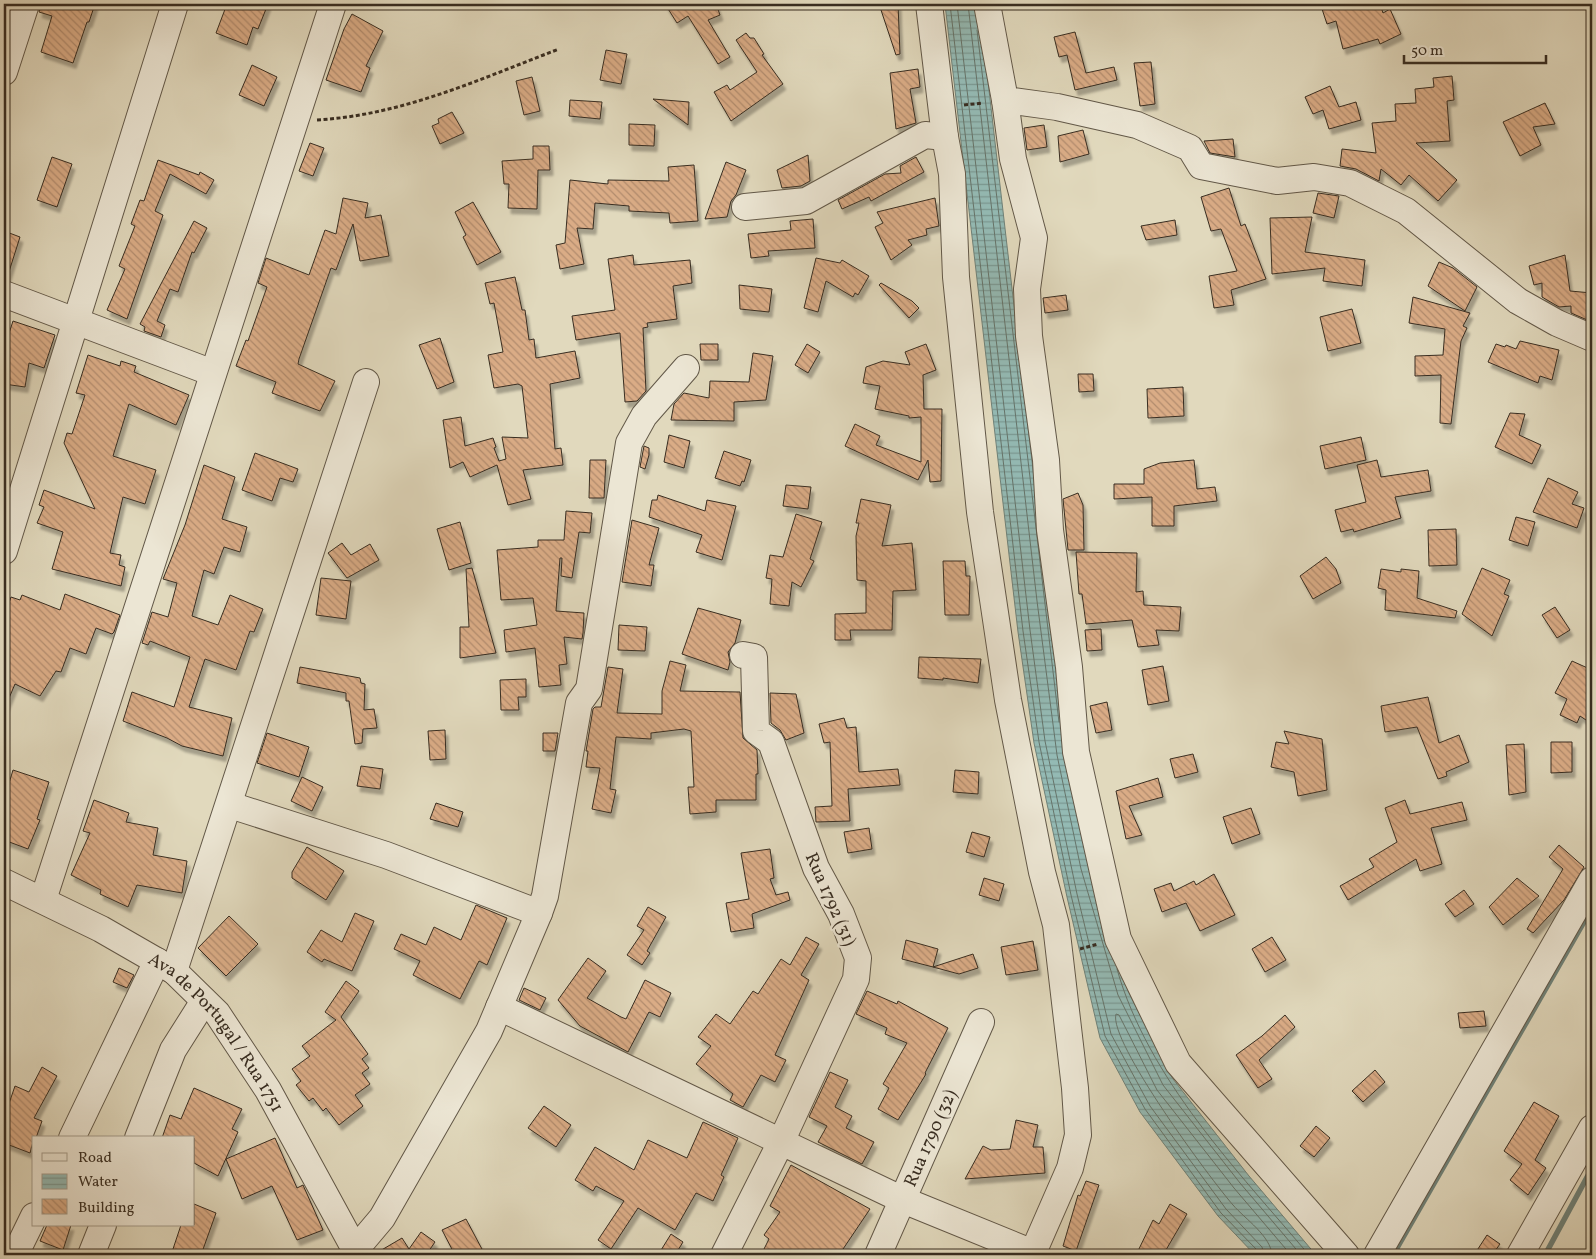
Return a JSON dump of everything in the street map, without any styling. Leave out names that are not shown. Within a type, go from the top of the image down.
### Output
[{"type":"street","points":[[4,72],[26,4]]},
{"type":"street","points":[[4,551],[175,4]]},
{"type":"street","points":[[43,900],[333,4]]},
{"type":"street","points":[[499,1007],[903,1200],[1033,1254],[1070,1168],[1078,1135],[1076,1088],[1060,954],[1008,700],[980,512],[956,276],[952,174],[945,137],[929,4]]},
{"type":"street","points":[[987,4],[1005,100],[1013,159],[1034,238],[1028,289],[1029,336],[1046,460],[1050,530],[1069,667],[1076,752],[1118,939],[1178,1063],[1346,1255]]},
{"type":"street","points":[[1005,100],[1057,107],[1137,125],[1190,148],[1201,166],[1251,178],[1278,181],[1314,177],[1350,182],[1406,211],[1518,301],[1557,323],[1592,338]]},
{"type":"street","points":[[744,207],[806,201],[925,136],[945,137]]},
{"type":"street","points":[[4,294],[213,373]]},
{"type":"street","points":[[356,1253],[382,1218],[489,1031],[539,913],[545,896],[579,703],[589,689],[629,444],[644,416],[686,368]]},
{"type":"street","points":[[73,1136],[165,966],[230,805],[366,382]]},
{"type":"street","name":"Rua 1792 (31)","points":[[724,1255],[781,1142],[856,979],[858,958],[840,914],[816,868],[771,742],[756,731],[754,657],[744,655]]},
{"type":"street","points":[[230,805],[386,855],[539,913]]},
{"type":"street","points":[[1377,1255],[1592,880]]},
{"type":"street","name":"Ava de Portugal / Rua 1751","points":[[4,882],[101,929],[165,966],[217,1013],[268,1090],[356,1253]]},
{"type":"street","points":[[139,1136],[173,1050],[204,1001]]},
{"type":"street","name":"Rua 1790 (32)","points":[[878,1255],[980,1022]]},
{"type":"street","points":[[1520,1255],[1592,1128]]},
{"type":"street","points":[[15,1255],[32,1220]]},
{"type":"street","points":[[91,1255],[103,1226]]},
{"type":"path","points":[[294,121],[335,119],[384,111],[434,97],[559,49]]},
{"type":"path","points":[[943,108],[1005,100]]},
{"type":"path","points":[[1060,954],[1118,939]]},
{"type":"water","points":[[945,4],[979,4],[1048,599],[1092,866],[1128,991],[1173,1079],[1249,1176],[1316,1255],[1255,1255],[1218,1216],[1140,1112],[1100,1038],[1034,743],[1018,632]]},
{"type":"building","points":[[41,4],[95,4],[73,63],[41,52],[52,16],[39,12]]},
{"type":"building","points":[[227,4],[268,4],[258,29],[253,27],[247,45],[216,33]]},
{"type":"building","points":[[665,4],[716,4],[720,15],[708,20],[730,57],[718,64],[688,16],[677,23]]},
{"type":"building","points":[[879,4],[898,4],[900,54],[896,55]]},
{"type":"building","points":[[1339,4],[1380,4],[1383,13],[1390,9],[1401,34],[1380,44],[1378,39],[1343,49],[1336,21],[1327,24],[1322,9]]},
{"type":"building","points":[[352,14],[383,31],[366,66],[370,68],[361,92],[326,80],[344,29]]},
{"type":"building","points":[[1075,32],[1086,73],[1114,67],[1117,80],[1075,90],[1067,55],[1059,57],[1054,37]]},
{"type":"building","points":[[746,33],[750,38],[754,38],[764,54],[762,55],[783,84],[731,121],[714,92],[727,85],[730,90],[757,72],[736,40]]},
{"type":"building","points":[[606,50],[627,54],[621,84],[600,80]]},
{"type":"building","points":[[1151,62],[1155,104],[1140,106],[1134,63]]},
{"type":"building","points":[[252,65],[277,77],[264,106],[239,95]]},
{"type":"building","points":[[918,69],[920,87],[910,89],[916,123],[896,129],[890,73]]},
{"type":"building","points":[[1452,76],[1454,100],[1447,101],[1450,141],[1416,143],[1457,180],[1438,201],[1409,175],[1401,185],[1381,169],[1379,181],[1356,169],[1340,166],[1342,149],[1376,153],[1372,123],[1396,121],[1395,104],[1416,103],[1415,89],[1434,87],[1433,78]]},
{"type":"building","points":[[532,77],[540,111],[524,115],[516,81]]},
{"type":"building","points":[[1330,86],[1339,107],[1356,102],[1361,120],[1329,129],[1323,110],[1313,114],[1305,97]]},
{"type":"building","points":[[653,99],[689,102],[688,125]]},
{"type":"building","points":[[570,100],[602,102],[600,119],[569,116]]},
{"type":"building","points":[[1545,103],[1555,124],[1533,127],[1541,145],[1520,156],[1503,122]]},
{"type":"building","points":[[452,112],[464,133],[440,144],[432,126],[439,123],[438,119]]},
{"type":"building","points":[[629,124],[655,125],[654,146],[629,145]]},
{"type":"building","points":[[1044,125],[1047,147],[1027,150],[1024,128]]},
{"type":"building","points":[[1083,130],[1089,154],[1060,162],[1058,136]]},
{"type":"building","points":[[1233,139],[1235,157],[1210,153],[1204,141]]},
{"type":"building","points":[[310,143],[324,148],[313,176],[299,171]]},
{"type":"building","points":[[533,146],[549,146],[550,170],[538,170],[537,209],[508,208],[509,184],[504,184],[502,161],[533,159]]},
{"type":"building","points":[[808,155],[810,181],[801,186],[782,188],[777,170]]},
{"type":"building","points":[[52,157],[72,164],[57,207],[37,200]]},
{"type":"building","points":[[916,157],[924,172],[871,201],[869,197],[842,209],[838,200],[885,174],[901,173],[900,166]]},
{"type":"building","points":[[158,160],[199,175],[200,172],[214,180],[206,194],[170,174],[155,211],[163,215],[127,319],[107,310],[125,269],[119,266],[135,226],[131,224],[140,200],[144,201]]},
{"type":"building","points":[[726,162],[746,170],[736,195],[731,201],[727,217],[705,219]]},
{"type":"building","points":[[694,165],[698,221],[670,223],[669,213],[629,211],[629,206],[595,203],[593,229],[577,228],[584,264],[560,269],[556,245],[565,243],[570,180],[608,184],[608,180],[669,181],[668,167]]},
{"type":"building","points":[[1229,188],[1241,226],[1245,224],[1266,279],[1231,290],[1234,305],[1214,308],[1209,276],[1237,271],[1221,229],[1211,231],[1201,197]]},
{"type":"building","points":[[1318,193],[1339,196],[1334,218],[1313,213]]},
{"type":"building","points":[[343,198],[368,203],[365,218],[381,215],[389,256],[360,261],[353,224],[336,270],[331,268],[298,364],[335,381],[320,411],[272,393],[276,382],[236,366],[246,340],[248,341],[267,287],[258,283],[266,258],[309,275],[325,230],[336,234]]},
{"type":"building","points":[[935,198],[939,226],[926,229],[927,235],[908,240],[912,245],[891,260],[875,227],[883,223],[877,212]]},
{"type":"building","points":[[473,202],[501,252],[477,265],[463,237],[466,235],[455,212]]},
{"type":"building","points":[[1312,217],[1305,252],[1365,260],[1362,286],[1323,281],[1325,268],[1272,274],[1270,218]]},
{"type":"building","points":[[813,219],[815,248],[768,251],[769,256],[751,258],[748,234],[791,230],[790,221]]},
{"type":"building","points":[[1175,220],[1177,235],[1146,240],[1141,226]]},
{"type":"building","points":[[194,221],[207,228],[194,253],[192,252],[178,292],[170,289],[157,321],[165,325],[161,337],[144,331],[145,327],[140,324]]},
{"type":"building","points":[[4,231],[20,237],[7,278],[4,278]]},
{"type":"building","points":[[633,255],[634,265],[690,260],[692,283],[673,286],[677,319],[647,323],[648,327],[643,328],[646,391],[637,401],[625,402],[620,333],[576,340],[572,316],[615,310],[608,259]]},
{"type":"building","points":[[1565,255],[1570,291],[1592,293],[1592,322],[1571,313],[1571,306],[1559,307],[1542,297],[1542,283],[1534,285],[1529,266]]},
{"type":"building","points":[[816,258],[840,263],[842,260],[869,276],[858,295],[855,293],[853,297],[826,281],[818,312],[804,308]]},
{"type":"building","points":[[1439,262],[1453,268],[1477,287],[1465,311],[1428,286]]},
{"type":"building","points":[[515,277],[522,310],[525,310],[529,340],[534,339],[536,358],[575,351],[580,378],[550,384],[555,449],[561,448],[563,465],[523,470],[531,499],[508,505],[497,465],[470,477],[463,462],[450,468],[443,420],[461,417],[465,446],[493,438],[496,447],[494,448],[499,461],[506,459],[502,437],[528,438],[522,386],[518,384],[494,388],[488,355],[503,352],[494,303],[490,304],[485,283]]},
{"type":"building","points":[[881,283],[912,301],[919,308],[909,318],[879,285]]},
{"type":"building","points":[[739,285],[772,289],[769,312],[740,309]]},
{"type":"building","points":[[1066,295],[1068,310],[1045,313],[1043,298]]},
{"type":"building","points":[[1413,297],[1470,313],[1463,326],[1467,328],[1461,341],[1451,424],[1440,423],[1441,375],[1415,376],[1415,356],[1443,355],[1445,329],[1409,323]]},
{"type":"building","points":[[1352,309],[1361,343],[1328,351],[1320,317]]},
{"type":"building","points":[[13,321],[55,335],[44,368],[29,363],[25,387],[4,384],[4,349]]},
{"type":"building","points":[[440,338],[454,382],[437,389],[419,345]]},
{"type":"building","points":[[1520,341],[1559,350],[1552,380],[1540,376],[1538,383],[1488,362],[1496,344],[1516,349]]},
{"type":"building","points":[[700,344],[718,344],[718,360],[701,360]]},
{"type":"building","points":[[807,344],[820,352],[808,373],[795,365]]},
{"type":"building","points":[[926,344],[936,370],[923,375],[924,409],[942,409],[941,481],[930,482],[928,460],[918,480],[845,446],[855,424],[880,436],[876,445],[921,462],[921,417],[909,418],[909,416],[875,409],[880,386],[863,383],[866,367],[883,361],[910,365],[905,352]]},
{"type":"building","points":[[753,353],[773,356],[766,400],[734,402],[734,421],[671,420],[674,404],[684,393],[709,398],[710,381],[749,382]]},
{"type":"building","points":[[88,355],[120,366],[121,361],[136,366],[134,372],[189,395],[176,425],[129,404],[113,456],[156,470],[145,504],[123,497],[110,553],[121,555],[119,565],[125,567],[121,586],[52,569],[63,532],[37,523],[44,507],[39,505],[44,490],[95,509],[64,443],[67,433],[72,434],[85,395],[76,393]]},
{"type":"building","points":[[1078,374],[1093,374],[1094,391],[1079,392]]},
{"type":"building","points":[[1183,387],[1184,416],[1148,418],[1147,389]]},
{"type":"building","points":[[1510,413],[1525,414],[1519,435],[1541,445],[1532,464],[1495,447]]},
{"type":"building","points":[[669,435],[690,441],[684,468],[664,462]]},
{"type":"building","points":[[1361,437],[1366,460],[1325,469],[1320,446]]},
{"type":"building","points":[[644,446],[649,448],[645,469],[640,467]]},
{"type":"building","points":[[724,451],[751,460],[744,482],[742,481],[740,486],[715,478]]},
{"type":"building","points":[[255,453],[298,469],[293,482],[280,478],[272,501],[242,490]]},
{"type":"building","points":[[590,460],[606,460],[604,498],[589,498]]},
{"type":"building","points":[[1194,460],[1197,489],[1215,487],[1217,501],[1174,506],[1174,526],[1152,526],[1152,497],[1114,499],[1114,484],[1144,484],[1144,469],[1160,463]]},
{"type":"building","points":[[1377,460],[1381,477],[1428,470],[1431,491],[1395,497],[1401,518],[1354,532],[1353,529],[1341,532],[1335,510],[1366,502],[1357,465]]},
{"type":"building","points":[[204,465],[235,477],[222,519],[247,527],[240,552],[224,547],[214,574],[204,570],[192,616],[218,625],[230,595],[263,609],[254,632],[250,631],[236,670],[205,659],[189,707],[232,718],[223,756],[182,746],[167,738],[123,721],[132,692],[174,707],[190,657],[150,641],[148,645],[142,643],[152,612],[168,617],[177,583],[163,579],[185,525]]},
{"type":"building","points":[[1548,478],[1578,492],[1572,504],[1584,508],[1577,528],[1533,512]]},
{"type":"building","points":[[786,485],[811,487],[808,509],[783,506]]},
{"type":"building","points":[[1078,493],[1083,505],[1084,550],[1068,550],[1063,499]]},
{"type":"building","points":[[658,495],[705,511],[707,500],[736,506],[722,560],[696,552],[702,535],[649,517],[652,500],[657,500]]},
{"type":"building","points":[[861,499],[891,505],[882,546],[912,543],[916,590],[893,591],[892,630],[850,630],[851,640],[835,640],[835,614],[866,613],[866,581],[857,580],[856,536],[859,523],[856,523]]},
{"type":"building","points":[[566,511],[592,513],[590,533],[579,532],[572,578],[561,576],[562,558],[560,558],[556,611],[584,613],[583,633],[582,639],[564,637],[567,664],[559,665],[561,685],[539,687],[535,648],[506,652],[504,630],[537,625],[533,598],[501,600],[497,550],[538,547],[538,540],[564,540]]},
{"type":"building","points":[[796,514],[822,522],[810,559],[814,561],[801,587],[792,582],[789,606],[770,604],[772,579],[766,578],[770,555],[783,557]]},
{"type":"building","points":[[1516,517],[1535,522],[1528,546],[1509,540]]},
{"type":"building","points":[[632,520],[659,528],[649,565],[654,565],[651,586],[622,582]]},
{"type":"building","points":[[460,522],[471,563],[449,570],[437,529]]},
{"type":"building","points":[[1456,529],[1457,565],[1429,566],[1428,530]]},
{"type":"building","points":[[342,543],[351,555],[370,544],[379,560],[347,578],[328,553]]},
{"type":"building","points":[[1076,552],[1137,553],[1136,592],[1143,591],[1144,605],[1181,607],[1179,631],[1156,630],[1159,645],[1138,647],[1132,620],[1086,624],[1082,594],[1079,594]]},
{"type":"building","points":[[1326,557],[1336,569],[1341,583],[1313,599],[1300,576]]},
{"type":"building","points":[[943,561],[965,561],[966,576],[970,576],[969,615],[945,615]]},
{"type":"building","points":[[472,568],[496,653],[460,658],[460,627],[469,627],[466,569]]},
{"type":"building","points":[[1482,568],[1510,580],[1504,594],[1509,596],[1492,636],[1462,614]]},
{"type":"building","points":[[1381,569],[1401,572],[1401,569],[1419,571],[1417,598],[1457,611],[1455,618],[1385,610],[1386,590],[1378,588]]},
{"type":"building","points":[[321,578],[351,581],[346,619],[316,615]]},
{"type":"building","points":[[65,594],[120,615],[114,632],[112,634],[96,628],[86,654],[70,648],[61,672],[56,671],[40,696],[15,684],[4,710],[4,618],[11,597],[20,600],[22,595],[60,610]]},
{"type":"building","points":[[1555,607],[1570,630],[1557,638],[1542,615]]},
{"type":"building","points":[[698,608],[741,620],[735,643],[728,652],[730,662],[728,670],[682,654]]},
{"type":"building","points":[[619,625],[647,627],[645,651],[618,650]]},
{"type":"building","points":[[1101,629],[1102,650],[1087,651],[1085,630]]},
{"type":"building","points":[[919,657],[981,659],[978,683],[943,678],[943,680],[918,678]]},
{"type":"building","points":[[670,661],[686,665],[680,691],[740,692],[743,738],[757,750],[756,800],[716,800],[716,812],[690,814],[688,787],[694,787],[691,731],[684,729],[651,733],[651,739],[616,737],[610,789],[616,790],[611,813],[592,809],[600,768],[586,767],[588,751],[586,751],[593,709],[601,707],[608,667],[623,669],[617,713],[662,714],[662,691]]},
{"type":"building","points":[[1572,661],[1592,670],[1592,724],[1580,716],[1577,723],[1560,715],[1567,699],[1555,693]]},
{"type":"building","points":[[1163,666],[1169,701],[1148,705],[1142,670]]},
{"type":"building","points":[[300,667],[360,678],[361,683],[365,684],[364,710],[374,709],[377,728],[363,729],[362,743],[355,744],[349,701],[346,701],[346,693],[297,683]]},
{"type":"building","points":[[526,679],[526,697],[518,697],[519,710],[501,710],[500,680]]},
{"type":"building","points":[[770,693],[796,694],[804,733],[786,740],[780,730],[771,723]]},
{"type":"building","points":[[1428,697],[1439,743],[1459,735],[1469,762],[1446,772],[1447,776],[1438,779],[1417,727],[1385,732],[1381,706]]},
{"type":"building","points":[[1107,702],[1112,730],[1096,733],[1090,706]]},
{"type":"building","points":[[844,718],[847,728],[856,727],[859,772],[898,769],[900,785],[848,789],[850,821],[816,822],[815,807],[832,806],[830,742],[824,743],[819,724]]},
{"type":"building","points":[[445,730],[446,759],[430,760],[428,731]]},
{"type":"building","points":[[1284,731],[1322,739],[1327,790],[1298,796],[1294,772],[1271,767],[1276,742],[1289,744]]},
{"type":"building","points":[[267,733],[309,747],[299,777],[257,763]]},
{"type":"building","points":[[543,733],[558,733],[555,751],[543,751]]},
{"type":"building","points":[[1551,742],[1572,742],[1572,772],[1551,773]]},
{"type":"building","points":[[1524,744],[1526,792],[1509,795],[1506,745]]},
{"type":"building","points":[[1193,754],[1198,772],[1175,778],[1170,759]]},
{"type":"building","points":[[361,766],[383,769],[380,789],[357,786]]},
{"type":"building","points":[[13,770],[49,782],[37,819],[40,820],[28,849],[4,840],[4,800]]},
{"type":"building","points":[[955,770],[979,772],[978,794],[953,792]]},
{"type":"building","points":[[302,777],[323,787],[312,811],[291,801]]},
{"type":"building","points":[[1158,778],[1163,797],[1129,806],[1142,835],[1126,839],[1116,791]]},
{"type":"building","points":[[94,800],[129,813],[126,822],[158,828],[153,855],[187,861],[182,893],[137,885],[128,907],[100,894],[101,890],[71,875],[90,833],[83,831]]},
{"type":"building","points":[[1405,800],[1410,814],[1462,802],[1467,820],[1431,828],[1442,864],[1420,871],[1416,859],[1348,900],[1340,886],[1374,867],[1369,859],[1397,842],[1385,808]]},
{"type":"building","points":[[436,803],[463,812],[458,827],[430,819]]},
{"type":"building","points":[[1251,808],[1260,834],[1232,844],[1223,817]]},
{"type":"building","points":[[869,828],[872,849],[848,853],[844,832]]},
{"type":"building","points":[[972,832],[990,837],[984,857],[966,852]]},
{"type":"building","points":[[1559,845],[1584,867],[1564,900],[1533,933],[1527,929],[1563,869],[1549,857]]},
{"type":"building","points":[[307,847],[344,871],[326,900],[292,878],[292,872]]},
{"type":"building","points":[[770,849],[774,878],[770,879],[776,895],[788,892],[790,900],[752,914],[754,928],[731,932],[726,903],[749,899],[741,853]]},
{"type":"building","points":[[1214,874],[1235,915],[1200,931],[1186,903],[1162,912],[1154,889],[1171,883],[1174,891],[1194,881],[1196,885]]},
{"type":"building","points":[[984,878],[1004,884],[999,901],[979,895]]},
{"type":"building","points":[[1517,878],[1539,896],[1503,925],[1489,907]]},
{"type":"building","points":[[1464,890],[1474,904],[1455,917],[1445,904]]},
{"type":"building","points":[[476,905],[507,918],[487,965],[479,961],[460,999],[413,975],[420,961],[394,949],[401,934],[426,945],[434,927],[461,940]]},
{"type":"building","points":[[648,907],[666,917],[647,951],[650,953],[642,965],[627,955],[644,930],[637,926]]},
{"type":"building","points":[[355,913],[374,921],[352,971],[324,959],[322,962],[307,952],[321,930],[342,942]]},
{"type":"building","points":[[229,916],[258,944],[226,976],[198,948]]},
{"type":"building","points":[[806,937],[819,944],[801,975],[809,980],[775,1055],[786,1060],[775,1082],[761,1075],[743,1107],[730,1100],[733,1094],[696,1064],[711,1046],[698,1037],[716,1014],[730,1024],[753,991],[758,994],[781,959],[790,965]]},
{"type":"building","points":[[1272,937],[1286,960],[1265,972],[1252,949]]},
{"type":"building","points":[[906,940],[938,949],[933,967],[902,959]]},
{"type":"building","points":[[1033,941],[1038,970],[1006,975],[1001,947]]},
{"type":"building","points":[[973,954],[978,968],[959,974],[933,967]]},
{"type":"building","points":[[588,958],[606,971],[587,998],[621,1017],[626,1019],[645,980],[671,993],[660,1017],[649,1012],[628,1052],[580,1026],[558,1000]]},
{"type":"building","points":[[119,968],[134,975],[127,988],[113,982]]},
{"type":"building","points":[[346,981],[359,991],[341,1017],[368,1054],[362,1059],[369,1068],[362,1073],[370,1084],[355,1095],[363,1106],[339,1125],[326,1108],[323,1111],[313,1098],[309,1101],[296,1085],[301,1081],[292,1069],[310,1056],[302,1046],[336,1020],[325,1012]]},
{"type":"building","points":[[524,988],[546,998],[540,1010],[519,1000]]},
{"type":"building","points":[[867,991],[897,1004],[898,1001],[948,1028],[926,1074],[898,1120],[878,1109],[889,1088],[883,1084],[907,1043],[885,1034],[887,1028],[856,1014]]},
{"type":"building","points":[[1484,1011],[1486,1026],[1460,1028],[1458,1013]]},
{"type":"building","points":[[1285,1015],[1295,1027],[1259,1060],[1272,1079],[1258,1088],[1236,1055],[1262,1036]]},
{"type":"building","points":[[42,1067],[57,1076],[34,1118],[42,1121],[37,1136],[32,1136],[30,1153],[4,1143],[4,1118],[15,1086],[29,1092]]},
{"type":"building","points":[[1375,1070],[1385,1082],[1363,1102],[1352,1091]]},
{"type":"building","points":[[830,1072],[848,1080],[835,1107],[852,1116],[846,1128],[874,1142],[862,1164],[818,1142],[827,1126],[809,1117]]},
{"type":"building","points":[[194,1088],[242,1109],[232,1129],[238,1132],[218,1176],[195,1164],[195,1136],[163,1136],[170,1115],[181,1119]]},
{"type":"building","points":[[1534,1102],[1559,1116],[1535,1160],[1546,1168],[1528,1195],[1510,1180],[1522,1164],[1504,1151]]},
{"type":"building","points":[[544,1106],[571,1125],[556,1147],[528,1128]]},
{"type":"building","points":[[1016,1120],[1038,1125],[1033,1147],[1043,1147],[1045,1173],[965,1179],[983,1146],[991,1150],[1010,1149]]},
{"type":"building","points":[[703,1122],[738,1138],[721,1175],[724,1177],[713,1201],[696,1193],[675,1230],[638,1208],[611,1249],[598,1240],[624,1201],[596,1186],[593,1191],[575,1180],[595,1147],[634,1170],[648,1140],[687,1158]]},
{"type":"building","points":[[1316,1126],[1330,1138],[1314,1157],[1300,1146]]},
{"type":"building","points":[[275,1138],[297,1188],[303,1185],[323,1230],[297,1240],[272,1186],[242,1199],[226,1159]]},
{"type":"building","points":[[791,1165],[870,1209],[839,1255],[761,1255],[769,1239],[764,1235],[780,1212],[770,1206]]},
{"type":"building","points":[[1086,1181],[1099,1185],[1076,1251],[1063,1246],[1078,1195],[1080,1196]]},
{"type":"building","points":[[195,1204],[216,1213],[201,1255],[171,1255],[181,1226],[195,1226]]},
{"type":"building","points":[[1170,1204],[1187,1214],[1163,1255],[1136,1255],[1153,1220],[1159,1224]]},
{"type":"building","points":[[466,1219],[483,1251],[475,1255],[455,1255],[442,1230]]},
{"type":"building","points":[[47,1226],[71,1226],[63,1250],[40,1241]]},
{"type":"building","points":[[421,1232],[435,1242],[426,1255],[373,1255],[402,1238],[409,1249]]},
{"type":"building","points":[[671,1234],[683,1242],[675,1255],[658,1255]]},
{"type":"building","points":[[1487,1235],[1500,1244],[1492,1255],[1474,1255]]},
{"type":"waterway","points":[[1393,1255],[1592,908]]},
{"type":"waterway","points":[[1545,1255],[1592,1168]]}]
